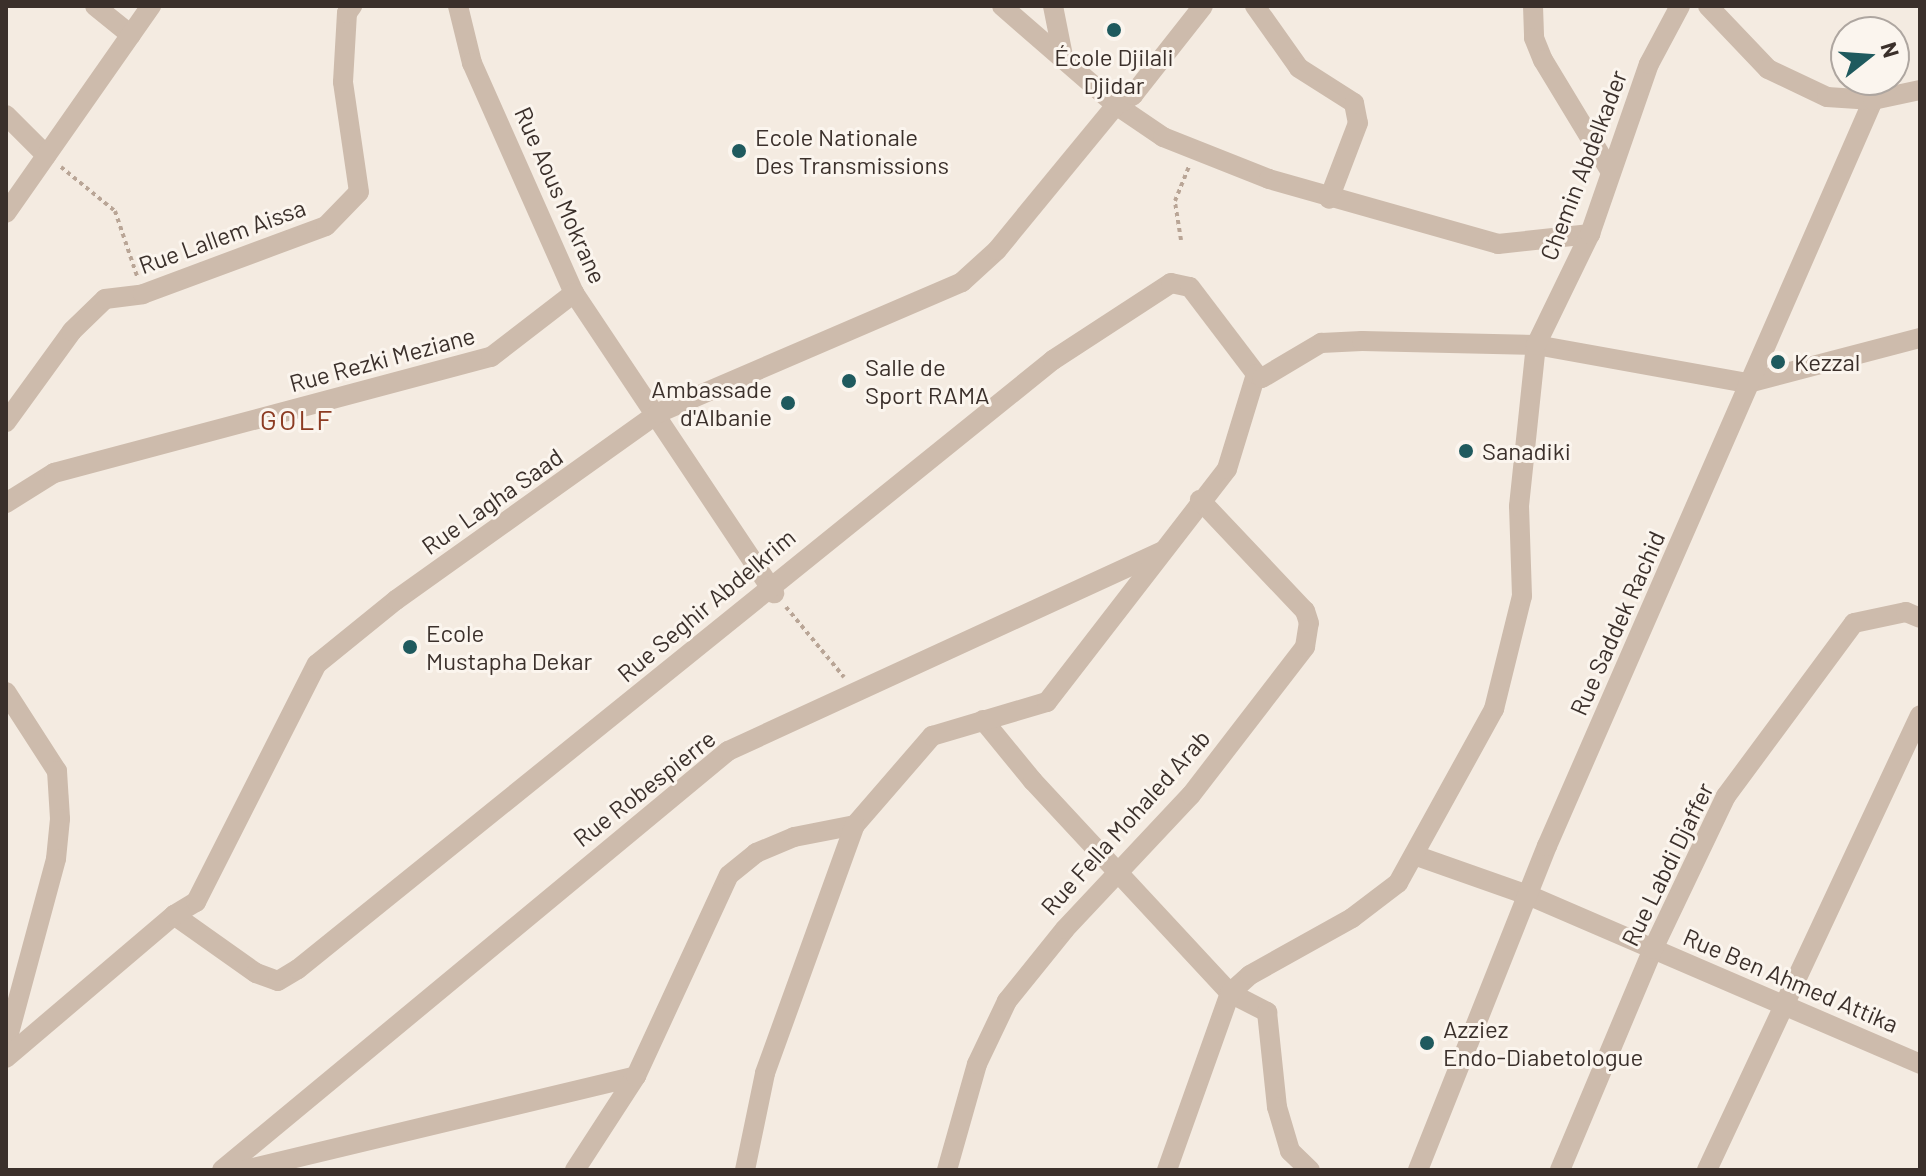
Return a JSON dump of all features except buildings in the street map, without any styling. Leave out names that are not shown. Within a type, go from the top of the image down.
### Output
[{"type":"street","points":[[95,6],[131,35]]},
{"type":"street","points":[[6,213],[151,6]]},
{"type":"street","name":"Rue Lallem Aissa","points":[[6,422],[72,331],[105,299],[143,294],[326,226],[359,192],[343,82],[347,13],[352,6]]},
{"type":"street","name":"Rue Aous Mokrane","points":[[458,6],[472,63],[574,293],[658,413],[772,589]]},
{"type":"street","points":[[1002,6],[1116,105],[1163,137],[1329,199],[1498,244],[1590,234]]},
{"type":"street","points":[[1053,6],[1063,56]]},
{"type":"street","name":"Rue Lagha Saad","points":[[6,1058],[174,915],[196,902],[226,851],[317,664],[396,600],[658,413],[962,282],[997,250],[1116,105],[1133,95],[1203,6]]},
{"type":"street","points":[[1255,6],[1299,68],[1345,95],[1358,113],[1329,199]]},
{"type":"street","points":[[1533,6],[1534,38],[1543,60],[1609,169]]},
{"type":"street","name":"Chemin Abdelkader","points":[[1230,993],[1250,975],[1352,918],[1398,883],[1417,856],[1494,709],[1522,596],[1519,506],[1536,345],[1590,234],[1609,169],[1649,64],[1680,6]]},
{"type":"street","points":[[1708,6],[1768,69],[1827,97],[1873,100],[1920,90]]},
{"type":"street","name":"Rue Saddek Rachid","points":[[1418,1170],[1528,895],[1873,100]]},
{"type":"street","points":[[6,115],[46,155]]},
{"type":"street","name":"Rue Seghir Abdelkrim","points":[[174,915],[256,973],[278,981],[606,723],[1053,360],[1171,283],[1190,287],[1256,374]]},
{"type":"street","name":"Rue Rezki Meziane","points":[[6,503],[54,473],[491,357],[574,293]]},
{"type":"street","points":[[745,1170],[765,1073],[855,825],[879,802],[917,748],[954,726],[1047,702],[1200,500],[1227,469],[1256,374],[1262,378],[1321,343],[1536,345],[1748,383],[1920,338]]},
{"type":"street","name":"Rue Fella Mohaled Arab","points":[[947,1170],[977,1064],[1007,1001],[1118,873],[1191,795],[1309,635],[1309,623],[1296,600],[1200,500]]},
{"type":"street","name":"Rue Robespierre","points":[[222,1170],[728,751],[1164,550]]},
{"type":"street","name":"Rue Labdi Djaffer","points":[[1560,1170],[1653,949],[1726,796],[1854,623],[1906,612],[1920,618]]},
{"type":"street","points":[[6,692],[57,771],[60,819],[56,859],[6,1044]]},
{"type":"street","points":[[1707,1170],[1920,715]]},
{"type":"street","points":[[983,720],[1118,873],[1230,993],[1267,1012],[1277,1107],[1290,1151],[1310,1170]]},
{"type":"street","points":[[575,1170],[636,1076],[729,875],[756,853],[794,837],[855,825]]},
{"type":"street","name":"Rue Ben Ahmed Attika","points":[[1417,856],[1528,895],[1920,1064]]},
{"type":"street","points":[[1167,1170],[1230,993]]},
{"type":"street","points":[[245,1170],[636,1076]]},
{"type":"path","points":[[1181,240],[1175,201],[1196,149]]},
{"type":"path","points":[[46,155],[115,211],[143,294]]},
{"type":"path","points":[[772,589],[856,691]]},
{"type":"place","name":"École Djilali Djidar","points":[[1114,30]]},
{"type":"place","name":"Ecole Nationale Des Transmissions","points":[[739,151]]},
{"type":"place","name":"Kezzal","points":[[1778,362]]},
{"type":"place","name":"Salle de Sport RAMA","points":[[849,381]]},
{"type":"place","name":"Ambassade d'Albanie","points":[[788,403]]},
{"type":"place","name":"Sanadiki","points":[[1466,451]]},
{"type":"place","name":"Ecole Mustapha Dekar","points":[[410,647]]},
{"type":"place","name":"Azziez Endo-Diabetologue","points":[[1427,1043]]},
{"type":"district","name":"GOLF","points":[[297,419]]}]
